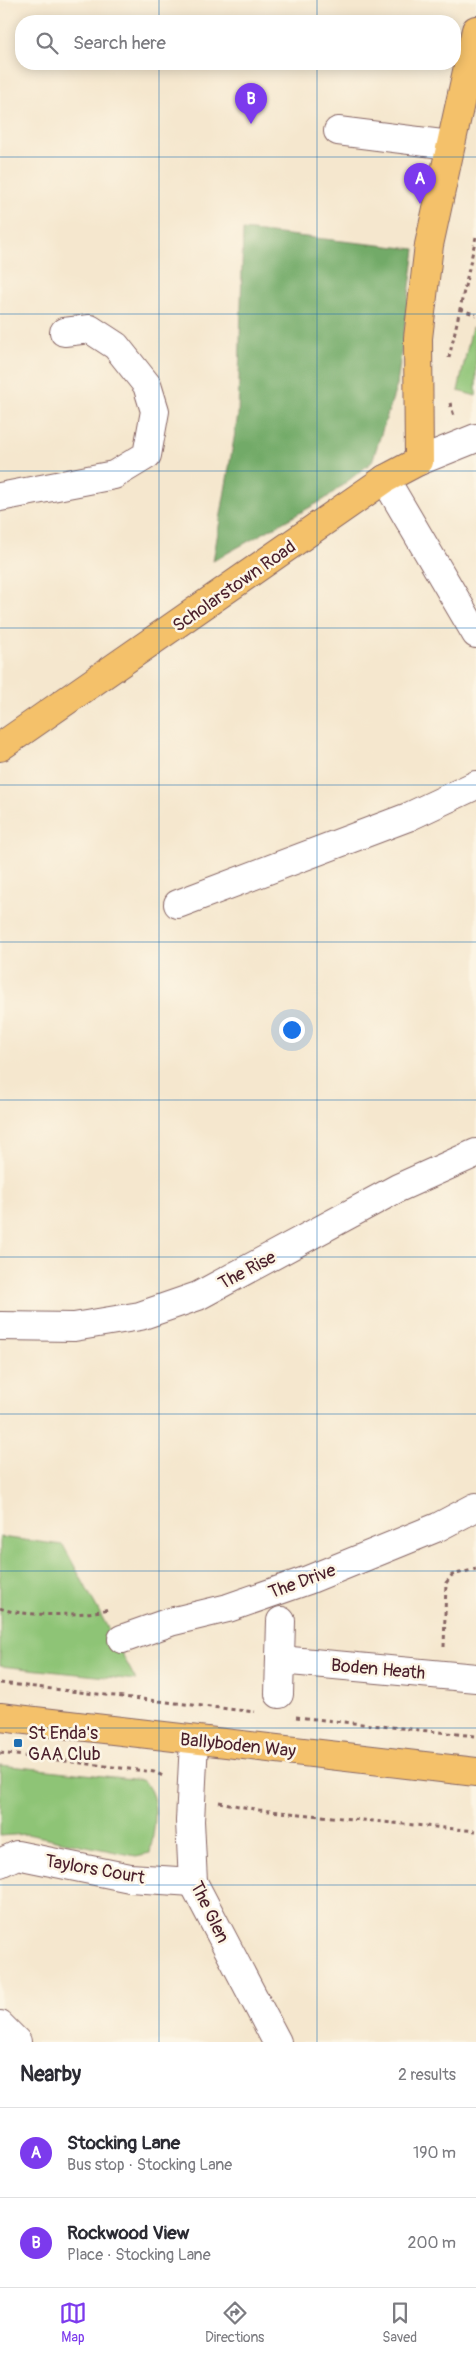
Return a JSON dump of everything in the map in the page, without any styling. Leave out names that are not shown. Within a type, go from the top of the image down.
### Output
[{"type":"main road","points":[[419,461],[418,338],[429,245],[476,30]]},
{"type":"main road","name":"Scholarstown Road","points":[[0,748],[385,479],[419,461]]},
{"type":"main road","name":"Ballyboden Way","points":[[0,1717],[194,1741],[476,1772]]},
{"type":"street","points":[[338,131],[450,145]]},
{"type":"street","points":[[0,497],[114,475],[147,455],[155,411],[147,385],[116,346],[90,329],[64,332]]},
{"type":"street","name":"Scholarstown Road","points":[[419,461],[476,438]]},
{"type":"street","points":[[385,479],[476,634]]},
{"type":"street","points":[[178,904],[408,817],[476,785]]},
{"type":"street","name":"The Rise","points":[[0,1326],[74,1327],[140,1316],[190,1299],[287,1249],[398,1188],[476,1153]]},
{"type":"street","name":"The Drive","points":[[122,1638],[170,1622],[228,1608],[308,1580],[438,1528],[476,1507]]},
{"type":"street","points":[[278,1708],[281,1621]]},
{"type":"street","name":"Boden Heath","points":[[280,1660],[476,1678]]},
{"type":"street","name":"The Glen","points":[[194,1741],[190,1821],[193,1882],[277,2042]]},
{"type":"street","name":"Taylors Court","points":[[0,1863],[17,1855],[130,1878],[193,1882]]},
{"type":"street","points":[[0,2025],[17,2042]]},
{"type":"path","points":[[448,363],[476,237]]},
{"type":"path","points":[[460,309],[476,315]]},
{"type":"path","points":[[447,396],[455,418]]},
{"type":"path","points":[[443,1675],[446,1582],[452,1575],[476,1568]]},
{"type":"path","points":[[0,1608],[46,1614],[96,1613],[108,1609]]},
{"type":"path","points":[[0,1682],[278,1708],[476,1736]]},
{"type":"path","points":[[0,1753],[154,1772],[192,1788],[215,1801],[259,1810],[476,1832]]},
{"type":"green space","points":[[243,230],[415,249],[397,385],[372,462],[325,499],[213,561],[238,415]]},
{"type":"green space","points":[[472,327],[476,328],[476,396],[458,391]]},
{"type":"green space","points":[[0,1537],[63,1545],[136,1680],[0,1666]]},
{"type":"green space","points":[[0,1765],[142,1780],[152,1795],[154,1804],[155,1814],[150,1853],[136,1856],[27,1834],[0,1836]]},
{"type":"place","name":"Rockwood View","points":[[251,124]]},
{"type":"place","name":"Stocking Lane","points":[[420,204]]},
{"type":"place","name":"St Enda's GAA Club","points":[[18,1743]]}]
